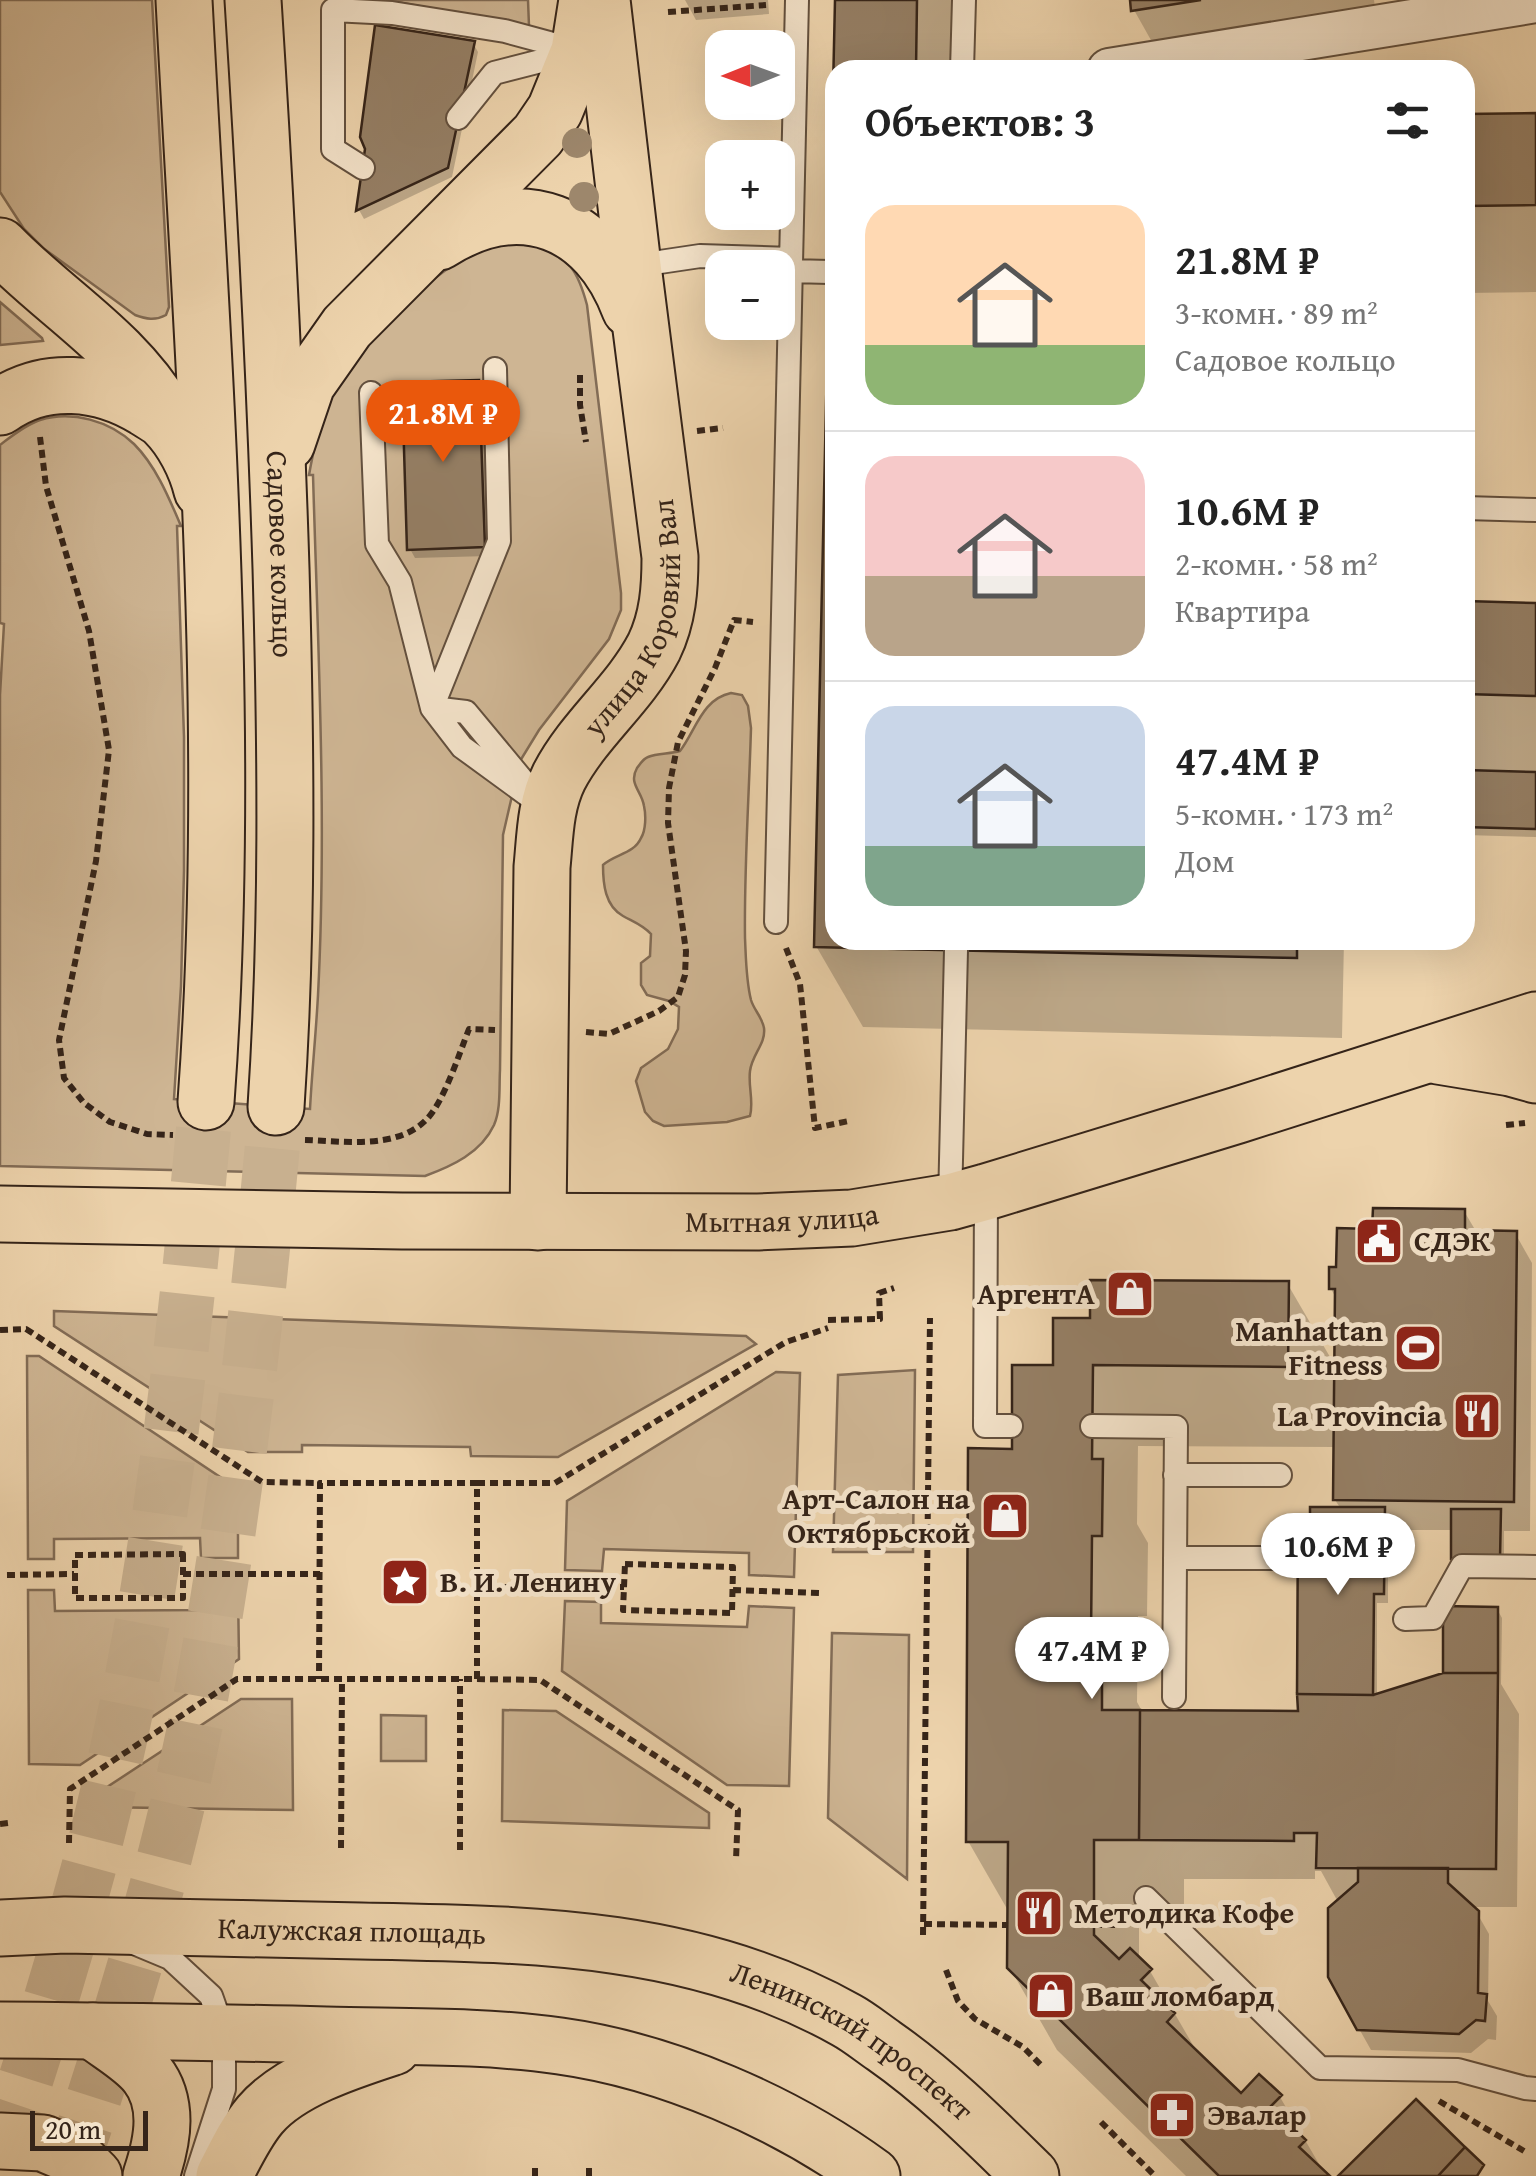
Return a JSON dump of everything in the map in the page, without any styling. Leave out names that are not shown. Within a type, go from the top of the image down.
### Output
[{"type":"main road","points":[[184,0],[205,388],[216,737],[214,988],[206,1102]]},
{"type":"main road","name":"Садовое кольцо","points":[[253,0],[275,384],[286,736],[284,991],[276,1107]]},
{"type":"main road","name":"улица Коровий Вал","points":[[538,1222],[542,885],[548,809],[559,778],[580,744],[654,648],[670,592],[668,539],[602,0]]},
{"type":"main road","points":[[280,516],[288,439],[306,384],[347,327],[538,135],[556,110],[583,25]]},
{"type":"main road","points":[[413,260],[444,238],[499,218],[549,221],[579,235],[601,255],[615,275],[642,340]]},
{"type":"main road","points":[[0,246],[102,334],[162,407],[200,482],[210,522]]},
{"type":"main road","points":[[0,407],[28,391],[52,385],[110,391],[164,421],[187,451]]},
{"type":"main road","name":"Мытная улица","points":[[0,1214],[538,1222],[852,1218],[968,1197],[1536,1020]]},
{"type":"main road","points":[[1430,1054],[1536,1075]]},
{"type":"main road","points":[[0,1911],[66,1925]]},
{"type":"main road","points":[[0,1950],[36,1933],[66,1925]]},
{"type":"main road","name":"Калужская площадь","points":[[0,1928],[66,1925],[513,1934],[638,1947],[704,1962]]},
{"type":"main road","name":"Ленинский проспект","points":[[704,1962],[774,1986],[848,2020],[910,2064],[1030,2176]]},
{"type":"main road","points":[[0,2030],[468,2039],[559,2046],[613,2056],[729,2095],[872,2176]]},
{"type":"main road","points":[[94,2031],[140,2065],[162,2100],[162,2135],[151,2176]]},
{"type":"main road","points":[[224,2176],[246,2133],[263,2111],[288,2091],[394,2047],[468,2039]]},
{"type":"main road","points":[[0,2141],[42,2143],[74,2156],[94,2176]]},
{"type":"street","points":[[1157,60],[1383,13],[1536,1]]},
{"type":"lane","points":[[962,60],[964,0]]},
{"type":"lane","points":[[791,250],[797,1]]},
{"type":"lane","points":[[363,168],[333,149],[329,5],[504,30],[583,25]]},
{"type":"lane","points":[[458,118],[494,73],[583,25]]},
{"type":"lane","points":[[632,266],[705,256]]},
{"type":"lane","points":[[795,266],[825,271]]},
{"type":"lane","points":[[776,922],[789,340]]},
{"type":"lane","points":[[432,708],[499,541],[496,369]]},
{"type":"lane","points":[[371,393],[377,544],[400,582],[432,708]]},
{"type":"lane","points":[[1475,508],[1536,510]]},
{"type":"lane","points":[[432,708],[466,712],[548,809]]},
{"type":"lane","points":[[956,950],[968,1197],[985,1426],[1012,1426]]},
{"type":"lane","points":[[1092,1426],[1176,1427],[1174,1697]]},
{"type":"lane","points":[[1175,1475],[1280,1476]]},
{"type":"lane","points":[[1175,1558],[1280,1558]]},
{"type":"lane","points":[[1405,1618],[1434,1618],[1462,1566],[1536,1567]]},
{"type":"lane","points":[[1146,1898],[1320,2068],[1458,2070],[1536,2088]]},
{"type":"lane","points":[[66,1925],[122,1938],[170,1958],[212,1996],[224,2033],[224,2088],[196,2176]]},
{"type":"path","points":[[668,12],[797,1]]},
{"type":"path","points":[[580,375],[586,442]]},
{"type":"path","points":[[696,431],[723,428]]},
{"type":"path","points":[[585,1032],[609,1034],[678,997],[685,975],[686,951],[668,823],[669,788],[678,742],[734,620]]},
{"type":"path","points":[[800,984],[815,1128],[849,1121]]},
{"type":"path","points":[[0,1330],[26,1329],[262,1482],[555,1483],[786,1342],[828,1324],[880,1319],[879,1292],[894,1288]]},
{"type":"path","points":[[923,1935],[930,1318]]},
{"type":"path","points":[[320,1483],[320,1679]]},
{"type":"path","points":[[476,1679],[477,1483]]},
{"type":"path","points":[[75,1554],[183,1554],[183,1574],[183,1598],[75,1598],[75,1554]]},
{"type":"path","points":[[624,1564],[734,1567],[732,1614],[623,1610],[624,1587],[624,1564]]},
{"type":"path","points":[[7,1574],[74,1574]]},
{"type":"path","points":[[183,1574],[320,1574]]},
{"type":"path","points":[[477,1586],[624,1587]]},
{"type":"path","points":[[733,1590],[821,1593]]},
{"type":"path","points":[[69,1843],[70,1790],[236,1679],[540,1680],[738,1810],[736,1860]]},
{"type":"path","points":[[340,1848],[342,1679]]},
{"type":"path","points":[[460,1679],[460,1850]]},
{"type":"path","points":[[924,1924],[1008,1925]]},
{"type":"path","points":[[946,1970],[958,2001],[976,2019],[1023,2047],[1044,2067]]},
{"type":"path","points":[[1390,2069],[1524,2151]]},
{"type":"path","points":[[1100,2122],[1155,2176]]},
{"type":"path","points":[[535,2166],[535,2176]]},
{"type":"shaded area","points":[[0,0],[152,0],[169,307],[166,315],[150,319],[135,315],[43,248],[24,229],[0,192]]},
{"type":"shaded area","points":[[386,0],[528,0],[529,26]]},
{"type":"shaded area","points":[[528,237],[567,263],[578,279],[587,305],[621,610],[609,639],[520,761],[503,835],[500,1091],[494,1125],[474,1151],[425,1176],[0,1166],[0,695],[4,624],[0,623],[0,445],[40,420],[65,416],[90,420],[114,429],[134,444],[167,494],[181,526],[177,526],[184,737],[181,986],[174,1099],[310,1109],[322,865],[313,475],[309,475],[316,441],[338,385],[393,316],[461,260],[494,244]]},
{"type":"shaded area","points":[[0,302],[42,338],[43,341],[0,345]]},
{"type":"shaded area","points":[[731,693],[742,695],[751,728],[746,954],[751,1000],[764,1034],[750,1071],[750,1116],[727,1122],[664,1126],[645,1112],[636,1081],[641,1068],[668,1049],[678,1029],[679,1007],[647,995],[641,985],[641,963],[650,956],[651,934],[612,906],[603,865],[634,847],[643,835],[645,810],[634,779],[639,765],[652,756],[680,751],[706,708]]},
{"type":"shaded area","points":[[54,1311],[746,1336],[756,1344],[558,1457],[471,1456],[470,1447],[302,1445],[302,1452],[248,1452],[54,1326]]},
{"type":"shaded area","points":[[27,1356],[39,1356],[238,1489],[238,1558],[201,1558],[200,1538],[54,1539],[54,1559],[28,1559]]},
{"type":"shaded area","points":[[915,1370],[913,1552],[833,1552],[838,1375]]},
{"type":"shaded area","points":[[776,1372],[800,1373],[794,1577],[749,1575],[749,1553],[604,1549],[602,1571],[565,1570],[567,1501]]},
{"type":"shaded area","points":[[238,1589],[239,1659],[80,1765],[29,1764],[28,1590],[54,1590],[55,1611],[201,1610],[202,1590]]},
{"type":"shaded area","points":[[565,1601],[601,1602],[601,1623],[747,1627],[749,1606],[794,1608],[789,1786],[727,1785],[562,1671]]},
{"type":"shaded area","points":[[832,1633],[909,1635],[907,1879],[828,1818]]},
{"type":"shaded area","points":[[241,1699],[292,1699],[293,1810],[98,1807],[98,1793]]},
{"type":"shaded area","points":[[503,1710],[556,1711],[709,1813],[709,1828],[502,1821]]},
{"type":"shaded area","points":[[381,1715],[426,1716],[426,1761],[381,1761]]},
{"type":"building","points":[[835,0],[917,0],[916,60],[834,60]]},
{"type":"building","points":[[1130,0],[1201,0],[1131,11]]},
{"type":"building","points":[[375,25],[475,41],[448,168],[356,211],[365,149],[360,137]]},
{"type":"building","points":[[1536,113],[1536,205],[1475,206],[1475,114]]},
{"type":"building","points":[[479,380],[485,547],[407,550],[402,382]]},
{"type":"building","points":[[825,451],[825,947],[814,947]]},
{"type":"building","points":[[1475,601],[1536,603],[1536,696],[1475,694]]},
{"type":"building","points":[[1475,770],[1536,772],[1536,829],[1475,827]]},
{"type":"building","points":[[941,950],[1297,950],[1297,958]]},
{"type":"building","points":[[1373,1208],[1465,1209],[1465,1230],[1517,1231],[1514,1502],[1333,1500],[1335,1289],[1329,1289],[1329,1267],[1336,1267],[1337,1228],[1372,1229]]},
{"type":"building","points":[[1090,1280],[1289,1281],[1288,1367],[1093,1365],[1092,1459],[1103,1459],[1102,1536],[1092,1536],[1091,1637],[1102,1637],[1102,1710],[1140,1710],[1139,1840],[1094,1840],[1094,1935],[1119,1959],[1130,1948],[1152,1969],[1141,1980],[1175,2013],[1167,2022],[1241,2093],[1259,2074],[1282,2095],[1271,2106],[1306,2140],[1299,2147],[1330,2176],[1219,2176],[1007,1968],[1008,1842],[966,1842],[968,1448],[1012,1449],[1012,1365],[1053,1365],[1053,1318],[1090,1318]]},
{"type":"building","points":[[1310,1507],[1385,1507],[1384,1594],[1374,1594],[1373,1695],[1297,1694],[1298,1515],[1310,1515]]},
{"type":"building","points":[[1451,1509],[1501,1509],[1500,1559],[1451,1559]]},
{"type":"building","points":[[1443,1606],[1498,1607],[1498,1673],[1443,1673]]},
{"type":"building","points":[[1443,1673],[1498,1673],[1496,1869],[1316,1868],[1317,1833],[1294,1833],[1294,1841],[1139,1840],[1140,1710],[1298,1711],[1297,1694],[1373,1695]]},
{"type":"building","points":[[1358,1868],[1448,1868],[1448,1883],[1479,1911],[1478,1993],[1487,1994],[1485,2021],[1476,2020],[1459,2034],[1357,2030],[1328,1977],[1328,1908],[1358,1882]]},
{"type":"building","points":[[1416,2099],[1465,2147],[1438,2176],[1338,2176]]},
{"type":"building","points":[[1465,2147],[1484,2165],[1477,2176],[1438,2176]]},
{"type":"tunnel","points":[[0,2157],[73,1925],[130,1689],[166,1470],[206,1102]]},
{"type":"tunnel","points":[[68,2176],[142,1941],[200,1701],[245,1405],[276,1107]]},
{"type":"place","name":"СДЭК","points":[[1379,1241]]},
{"type":"place","name":"АргентА","points":[[1130,1294]]},
{"type":"place","name":"Manhattan Fitness","points":[[1418,1348]]},
{"type":"place","name":"La Provincia","points":[[1477,1416]]},
{"type":"place","name":"Арт-Салон на Октябрьской","points":[[1005,1516]]},
{"type":"place","name":"В. И. Ленину","points":[[405,1582]]},
{"type":"place","name":"Методика Кофе","points":[[1039,1913]]},
{"type":"place","name":"Ваш ломбард","points":[[1051,1996]]},
{"type":"place","name":"Эвалар","points":[[1172,2115]]}]
